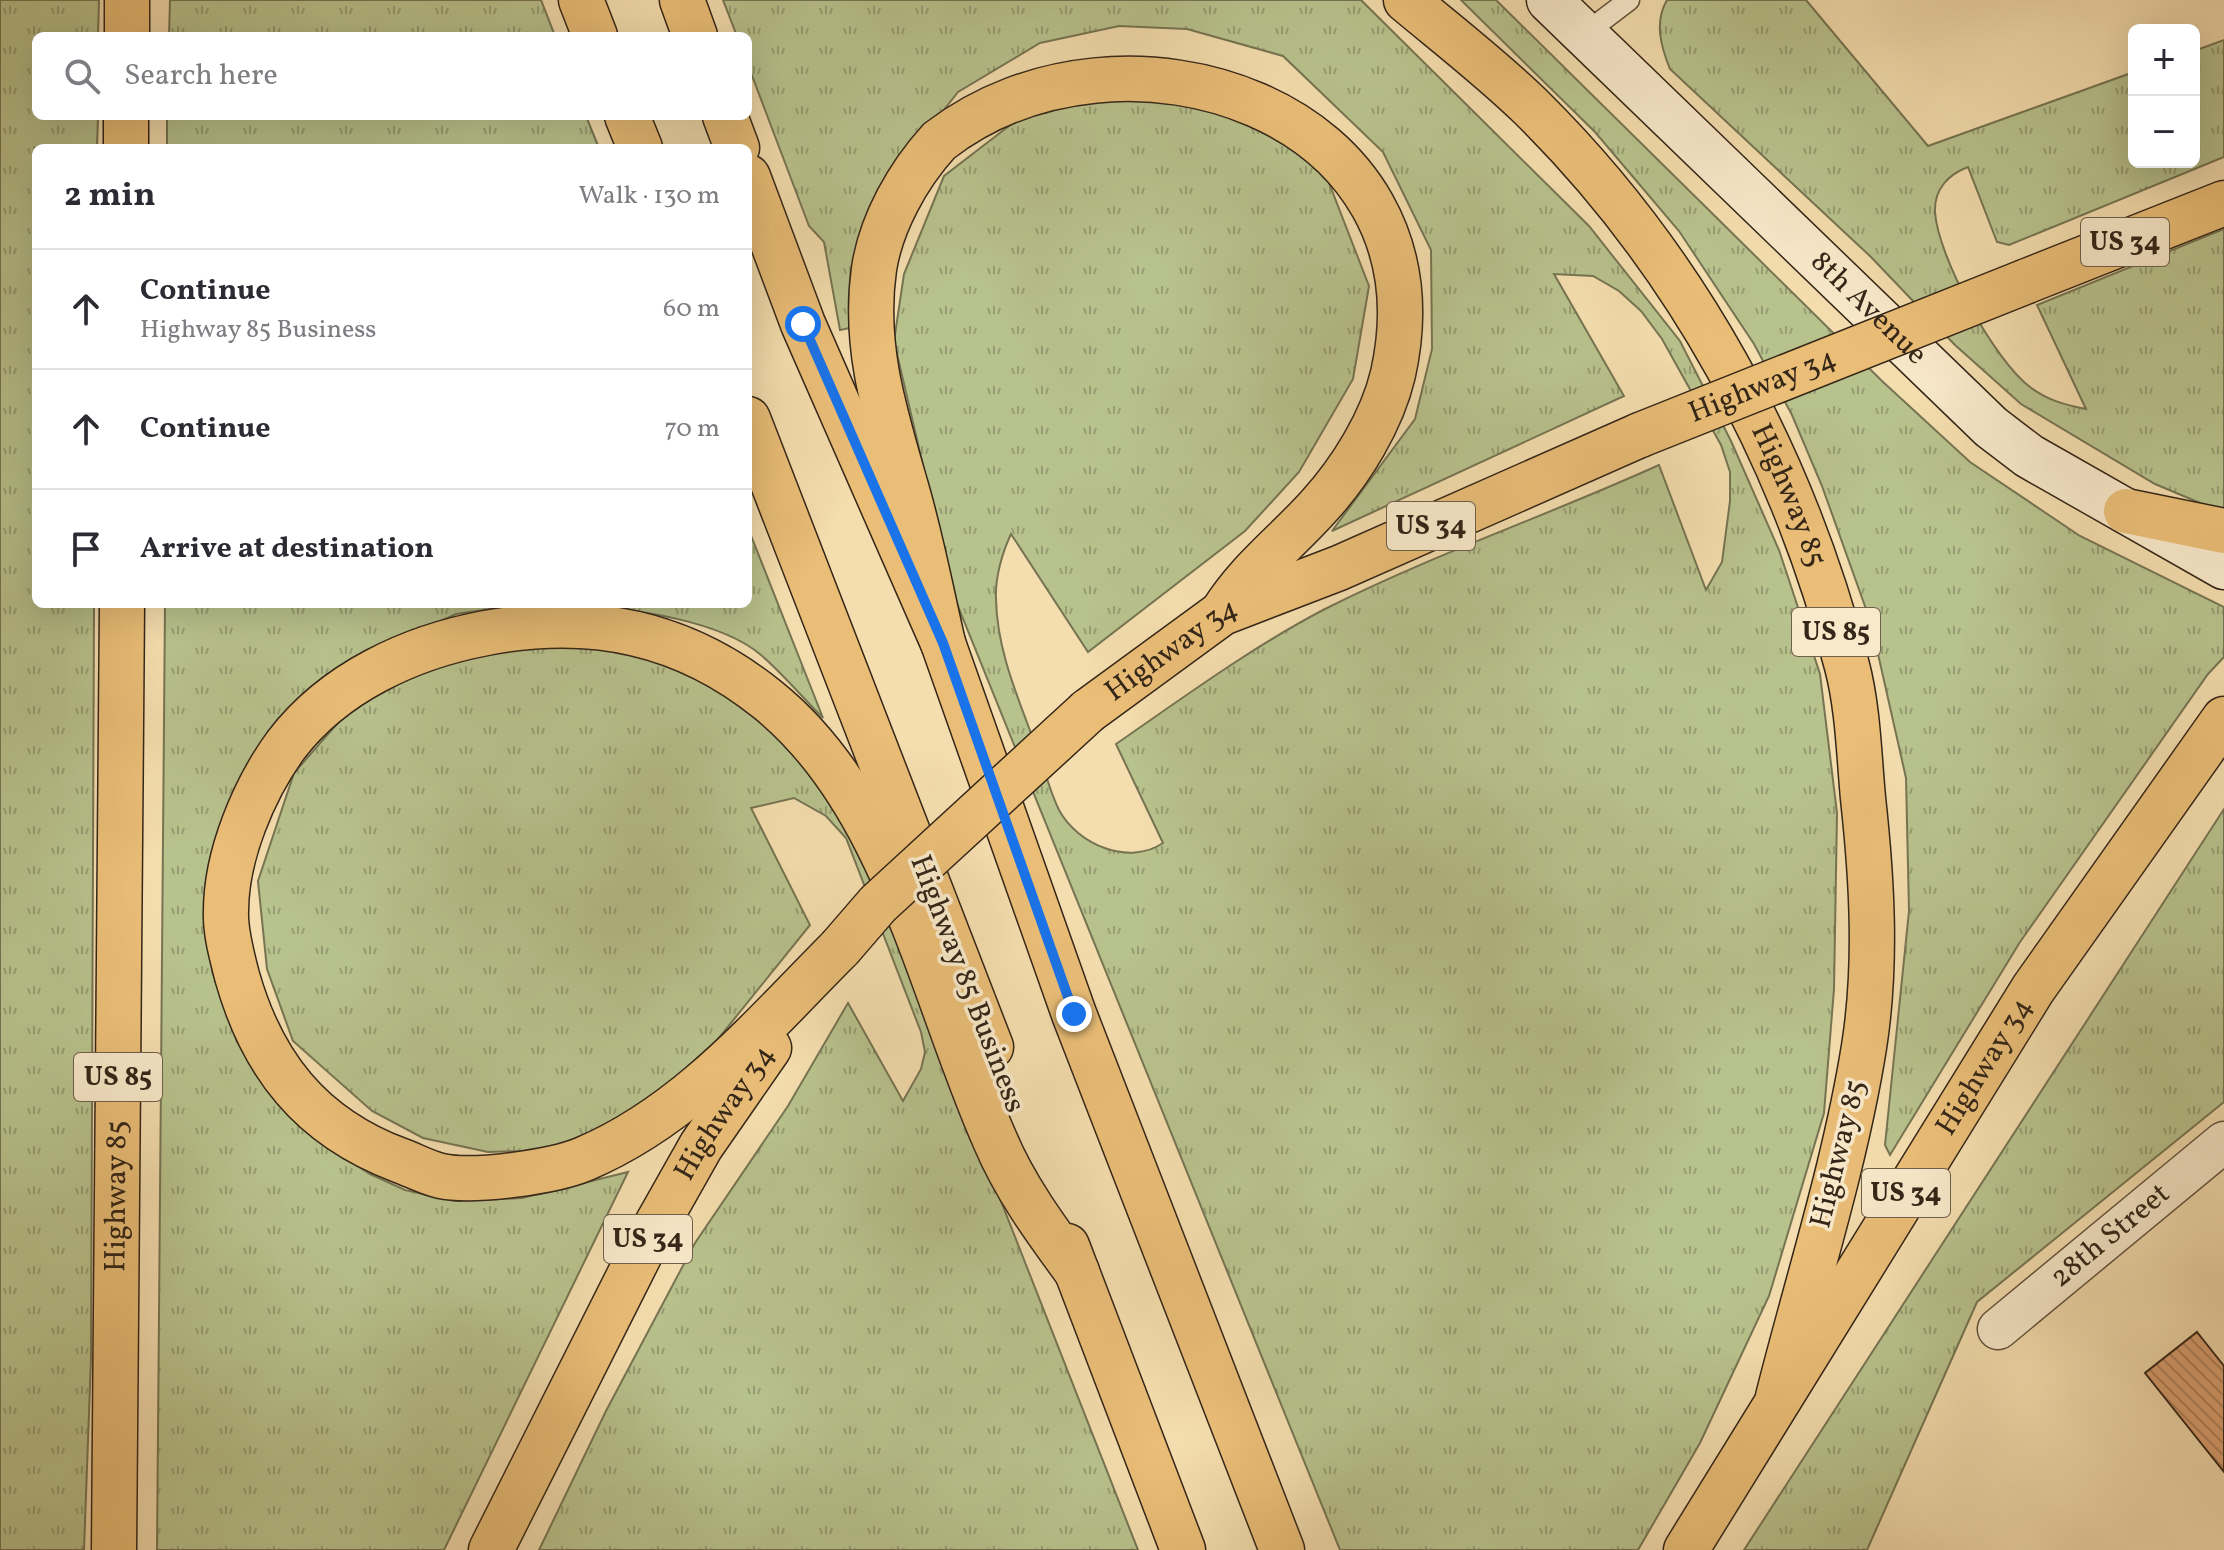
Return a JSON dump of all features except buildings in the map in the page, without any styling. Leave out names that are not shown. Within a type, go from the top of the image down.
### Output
[{"type":"main road","points":[[127,0],[127,32]]},
{"type":"main road","points":[[581,0],[593,32]]},
{"type":"main road","points":[[682,0],[694,32]]},
{"type":"main road","name":"Highway 85","points":[[1406,0],[1530,107],[1590,173],[1671,274],[1718,345],[1765,436],[1818,574],[1848,669],[1873,902],[1864,1046],[1778,1397]]},
{"type":"main road","name":"8th Avenue","points":[[1549,0],[1991,427],[2029,456],[2224,567]]},
{"type":"main road","points":[[943,643],[907,489],[882,411],[870,338],[874,267],[905,186],[924,157],[961,117],[990,96],[1061,62],[1127,53],[1173,54],[1216,66],[1260,83],[1292,102],[1325,131],[1363,176],[1393,248],[1402,310],[1392,377],[1362,449],[1321,504],[1244,579],[1222,613]]},
{"type":"main road","points":[[126,120],[126,144]]},
{"type":"main road","points":[[629,120],[638,144]]},
{"type":"main road","points":[[726,120],[736,144]]},
{"type":"main road","points":[[752,188],[803,324],[943,643],[1074,1014],[1282,1550]]},
{"type":"main road","name":"Highway 34","points":[[491,1550],[640,1254],[701,1146],[840,948],[878,904],[1088,711],[1222,613],[1339,568],[1640,435],[2224,203]]},
{"type":"main road","name":"Highway 85 Business","points":[[752,429],[1183,1550]]},
{"type":"main road","points":[[2126,511],[2224,531]]},
{"type":"main road","name":"Highway 85","points":[[114,1550],[122,608]]},
{"type":"main road","points":[[840,948],[700,1089],[613,1145],[577,1162],[520,1175],[444,1177],[380,1153],[325,1121],[287,1082],[250,1022],[233,959],[225,912],[232,868],[254,798],[287,744],[323,706],[381,666],[443,641],[530,625],[595,624],[667,642],[713,660],[771,702],[831,763],[877,837],[996,1145],[1044,1228],[1077,1272]]},
{"type":"main road","name":"Highway 34","points":[[1686,1550],[2033,989],[2224,719]]},
{"type":"main road","points":[[2107,884],[2224,771]]},
{"type":"street","name":"28th Street","points":[[1998,1329],[2224,1142]]},
{"type":"lane","points":[[1583,35],[1629,0]]},
{"type":"green space","points":[[0,0],[99,0],[98,32],[32,32],[32,120],[98,120],[97,144],[32,144],[32,608],[94,608],[91,1358],[84,1550],[0,1550]]},
{"type":"green space","points":[[170,0],[541,0],[553,32],[169,32]]},
{"type":"green space","points":[[723,0],[1361,0],[1589,226],[1680,341],[1731,441],[1779,550],[1820,674],[1837,813],[1834,989],[1824,1113],[1769,1296],[1700,1443],[1638,1550],[1340,1550],[953,594],[894,341],[904,274],[944,176],[1018,119],[1095,84],[1238,94],[1324,170],[1369,286],[1353,379],[1299,472],[1245,531],[1088,652],[1011,534],[1002,557],[996,591],[1000,639],[1059,810],[1078,833],[1091,842],[1120,852],[1135,852],[1150,850],[1163,843],[1116,744],[1271,640],[1366,589],[1659,465],[1706,590],[1722,562],[1730,501],[1730,472],[1721,445],[1662,339],[1641,311],[1619,291],[1593,276],[1554,274],[1624,396],[1332,531],[1415,419],[1432,349],[1431,250],[1383,152],[1283,56],[1187,29],[1119,26],[1040,43],[958,92],[879,193],[855,327],[840,330],[824,242],[809,226],[752,76],[752,32],[735,32]]},
{"type":"green space","points":[[1461,0],[1496,0],[1882,381],[1970,462],[2080,536],[2224,607],[2224,657],[2208,674],[2020,942],[1890,1155],[1885,1145],[1909,911],[1906,778],[1871,623],[1822,486],[1792,415],[1754,344],[1679,231],[1595,132]]},
{"type":"green space","points":[[1667,0],[1806,0],[1928,146],[2128,74],[2128,168],[2197,168],[2009,245],[1997,242],[1968,167],[1944,184],[1937,196],[1935,212],[1938,231],[1970,306],[2000,355],[2036,392],[2086,409],[2037,305],[2224,229],[2224,513],[2155,484],[2021,404],[1955,345],[1871,257],[1670,69],[1660,26]]},
{"type":"green space","points":[[2224,40],[2224,157],[2200,167],[2200,49]]},
{"type":"green space","points":[[167,120],[588,120],[597,144],[167,144]]},
{"type":"green space","points":[[752,538],[823,718],[761,655],[744,643],[700,625],[612,608],[752,608]]},
{"type":"green space","points":[[165,608],[498,608],[456,614],[351,662],[209,897],[212,971],[237,1042],[285,1109],[324,1144],[370,1174],[405,1190],[455,1201],[522,1198],[628,1172],[444,1550],[157,1550]]},
{"type":"green space","points":[[562,636],[626,645],[754,704],[856,832],[1138,1550],[539,1550],[606,1411],[695,1243],[788,1106],[848,1003],[903,1101],[921,1069],[925,1052],[921,1032],[846,838],[826,816],[794,798],[751,808],[810,925],[714,1044],[667,1093],[558,1150],[488,1152],[423,1138],[372,1111],[293,1041],[267,969],[258,881],[294,773],[357,701],[459,652]]},
{"type":"green space","points":[[2224,809],[2224,1102],[1977,1302],[1867,1550],[1744,1550]]},
{"type":"route","points":[[803,324],[943,643],[1074,1014]]}]
